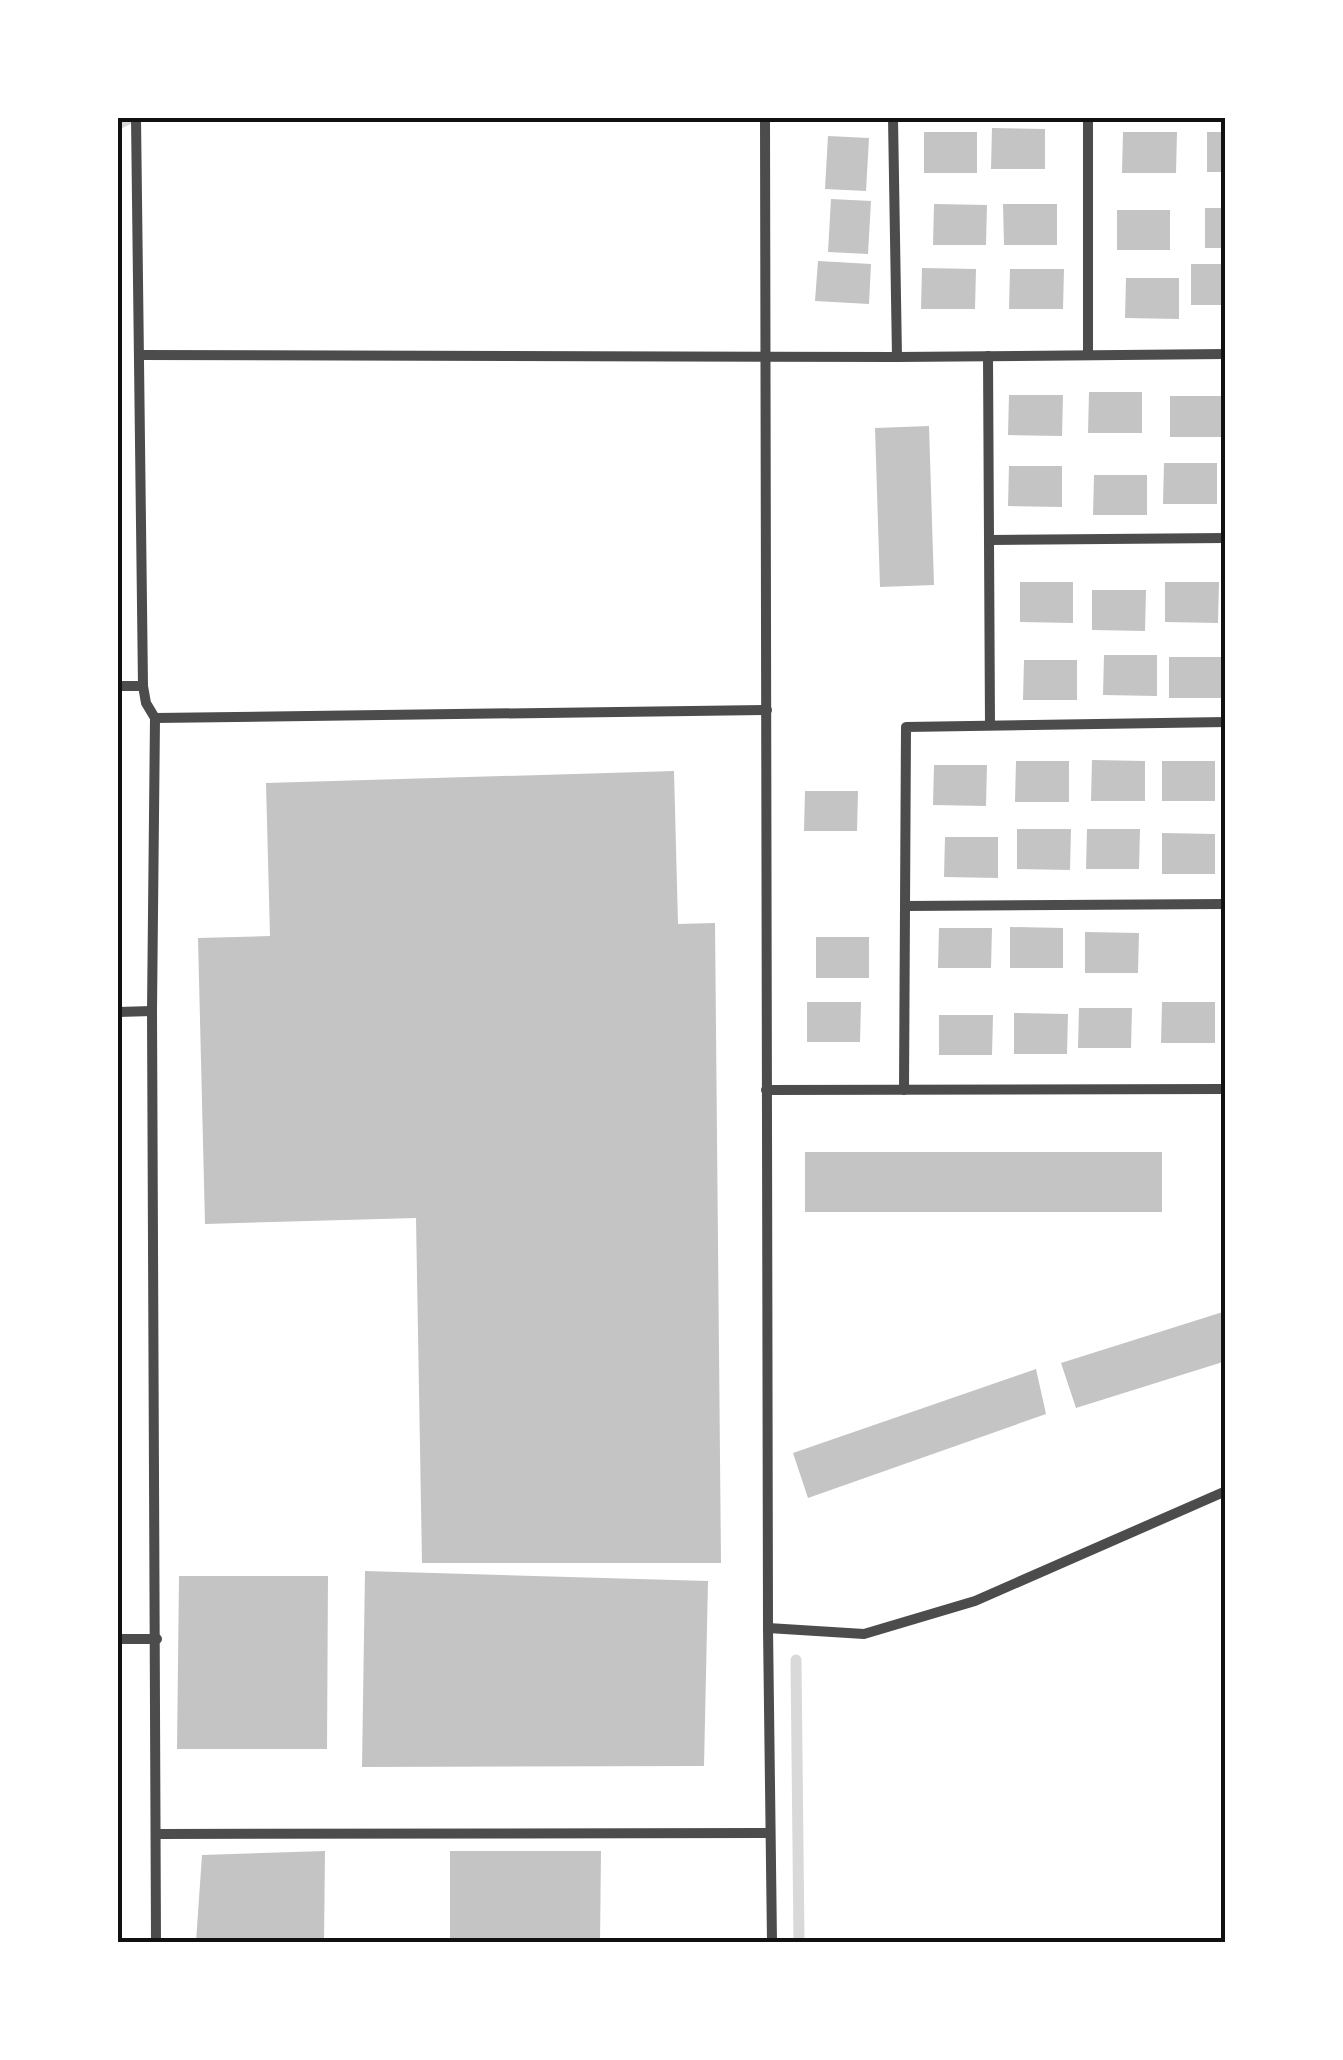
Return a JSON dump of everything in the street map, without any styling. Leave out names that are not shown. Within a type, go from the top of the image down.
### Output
[{"type":"street","points":[[136,118],[143,686],[146,703],[155,718],[152,1012],[156,1942]]},
{"type":"street","points":[[765,118],[772,1942]]},
{"type":"street","points":[[893,118],[897,357]]},
{"type":"street","points":[[1088,118],[1088,355]]},
{"type":"street","points":[[139,355],[1226,354]]},
{"type":"street","points":[[988,356],[990,725]]},
{"type":"street","points":[[989,540],[1226,538]]},
{"type":"street","points":[[118,686],[143,686]]},
{"type":"street","points":[[155,718],[767,710]]},
{"type":"street","points":[[904,1090],[906,727],[1226,722]]},
{"type":"street","points":[[906,906],[1226,904]]},
{"type":"street","points":[[118,1012],[152,1012]]},
{"type":"street","points":[[766,1090],[1226,1089]]},
{"type":"street","points":[[768,1628],[864,1634],[974,1601],[1226,1490]]},
{"type":"street","points":[[118,1640],[157,1639]]},
{"type":"street","points":[[158,1834],[770,1833]]},
{"type":"building","points":[[992,128],[1045,129],[1045,169],[991,169]]},
{"type":"building","points":[[924,132],[977,132],[977,173],[924,173]]},
{"type":"building","points":[[1123,132],[1177,132],[1176,173],[1122,173]]},
{"type":"building","points":[[1207,132],[1226,132],[1226,172],[1207,172]]},
{"type":"building","points":[[828,136],[869,138],[866,191],[825,189]]},
{"type":"building","points":[[831,199],[871,201],[868,254],[828,252]]},
{"type":"building","points":[[934,204],[987,205],[986,245],[933,245]]},
{"type":"building","points":[[1003,204],[1057,204],[1057,245],[1004,245]]},
{"type":"building","points":[[1205,208],[1226,208],[1226,248],[1205,248]]},
{"type":"building","points":[[1117,210],[1170,210],[1170,250],[1117,250]]},
{"type":"building","points":[[818,261],[871,264],[869,304],[815,301]]},
{"type":"building","points":[[1191,264],[1226,264],[1226,305],[1191,305]]},
{"type":"building","points":[[922,268],[976,269],[975,309],[921,309]]},
{"type":"building","points":[[1010,269],[1064,269],[1063,309],[1009,309]]},
{"type":"building","points":[[1126,278],[1179,278],[1179,319],[1125,318]]},
{"type":"building","points":[[1089,392],[1142,392],[1142,433],[1088,433]]},
{"type":"building","points":[[1009,395],[1063,395],[1062,436],[1008,435]]},
{"type":"building","points":[[1170,396],[1224,396],[1223,437],[1170,437]]},
{"type":"building","points":[[929,426],[934,585],[880,587],[875,428]]},
{"type":"building","points":[[1164,463],[1217,463],[1217,504],[1163,504]]},
{"type":"building","points":[[1009,466],[1062,466],[1062,507],[1008,506]]},
{"type":"building","points":[[1094,475],[1147,475],[1147,515],[1093,515]]},
{"type":"building","points":[[1020,582],[1073,582],[1073,623],[1020,622]]},
{"type":"building","points":[[1165,582],[1219,582],[1218,623],[1165,622]]},
{"type":"building","points":[[1092,590],[1146,590],[1145,631],[1092,630]]},
{"type":"building","points":[[1104,655],[1157,655],[1157,696],[1103,695]]},
{"type":"building","points":[[1169,657],[1222,657],[1222,698],[1169,698]]},
{"type":"building","points":[[1024,660],[1077,660],[1077,700],[1023,700]]},
{"type":"building","points":[[1092,760],[1145,761],[1145,801],[1091,801]]},
{"type":"building","points":[[1016,761],[1069,761],[1069,802],[1015,802]]},
{"type":"building","points":[[1162,761],[1215,761],[1215,801],[1162,801]]},
{"type":"building","points":[[934,765],[987,765],[986,806],[933,805]]},
{"type":"building","points":[[674,771],[678,924],[715,923],[721,1563],[422,1563],[416,1218],[205,1224],[198,938],[270,936],[266,783]]},
{"type":"building","points":[[805,791],[858,791],[857,831],[804,831]]},
{"type":"building","points":[[1017,829],[1071,829],[1070,870],[1017,869]]},
{"type":"building","points":[[1087,829],[1140,829],[1139,869],[1086,869]]},
{"type":"building","points":[[1162,833],[1215,834],[1215,874],[1162,874]]},
{"type":"building","points":[[945,837],[998,837],[998,878],[944,877]]},
{"type":"building","points":[[1010,927],[1063,928],[1063,968],[1010,968]]},
{"type":"building","points":[[939,928],[992,928],[991,968],[938,968]]},
{"type":"building","points":[[1085,932],[1139,933],[1138,973],[1085,973]]},
{"type":"building","points":[[816,937],[869,937],[869,978],[816,978]]},
{"type":"building","points":[[807,1002],[861,1002],[860,1042],[807,1042]]},
{"type":"building","points":[[1162,1002],[1215,1002],[1215,1043],[1161,1043]]},
{"type":"building","points":[[1079,1008],[1132,1008],[1131,1048],[1078,1048]]},
{"type":"building","points":[[1014,1013],[1068,1014],[1067,1054],[1014,1054]]},
{"type":"building","points":[[939,1015],[993,1015],[992,1055],[939,1055]]},
{"type":"building","points":[[805,1152],[1162,1152],[1162,1212],[805,1212]]},
{"type":"building","points":[[1226,1311],[1226,1361],[1076,1408],[1061,1363]]},
{"type":"building","points":[[1036,1369],[1046,1414],[808,1498],[793,1453]]},
{"type":"building","points":[[365,1571],[708,1581],[704,1766],[362,1767]]},
{"type":"building","points":[[179,1576],[328,1576],[327,1749],[177,1749]]},
{"type":"building","points":[[325,1851],[324,1942],[196,1942],[202,1855]]},
{"type":"building","points":[[450,1851],[601,1851],[600,1942],[450,1942]]},
{"type":"waterway","points":[[118,124],[130,118]]},
{"type":"waterway","points":[[796,1660],[799,1942]]}]
